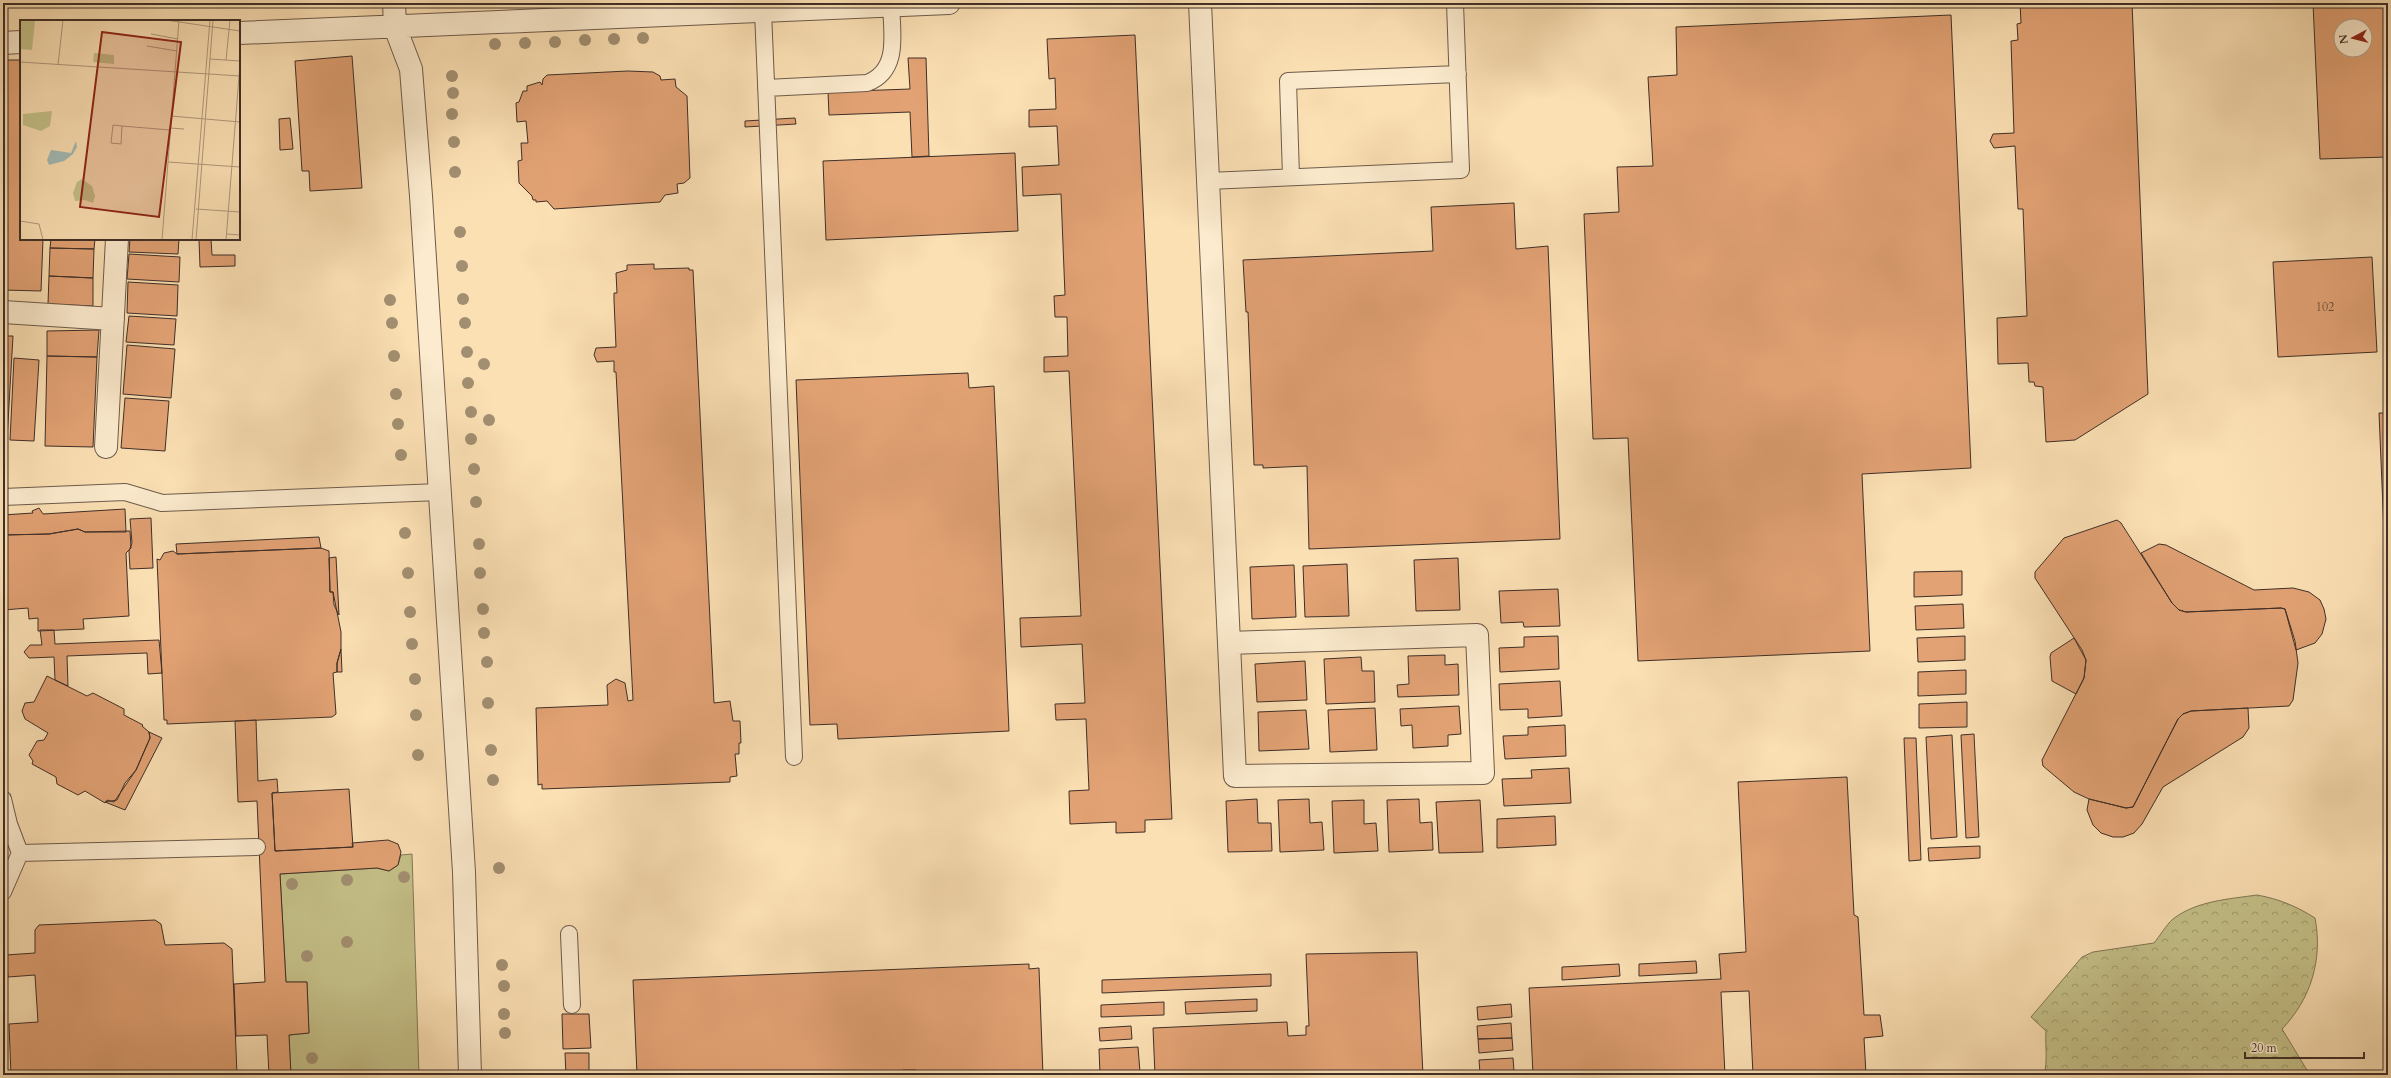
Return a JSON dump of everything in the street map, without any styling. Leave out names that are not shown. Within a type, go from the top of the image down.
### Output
[{"type":"street","points":[[394,3],[395,27],[411,69],[422,196],[464,872],[470,1075]]},
{"type":"street","points":[[240,33],[949,3]]},
{"type":"street","points":[[1200,3],[1235,776],[1483,773],[1477,635],[1229,643]]},
{"type":"street","points":[[3,43],[20,42]]},
{"type":"street","points":[[106,447],[117,240]]},
{"type":"street","points":[[3,312],[113,319]]},
{"type":"lane","points":[[1208,181],[1461,170],[1455,3]]},
{"type":"lane","points":[[766,88],[867,83],[877,79],[889,64],[892,53],[891,6]]},
{"type":"lane","points":[[763,11],[794,757]]},
{"type":"lane","points":[[1291,177],[1288,81],[1458,74]]},
{"type":"lane","points":[[3,496],[126,492],[162,503],[440,492]]},
{"type":"lane","points":[[3,799],[9,824],[20,853],[3,892]]},
{"type":"lane","points":[[20,853],[257,847]]},
{"type":"lane","points":[[569,934],[572,1005]]},
{"type":"green space","points":[[412,854],[419,1075],[291,1075],[289,1035],[309,1033],[307,982],[286,982],[280,874],[377,868],[389,871],[398,865],[401,855]]},
{"type":"green space","points":[[2257,895],[2287,904],[2315,918],[2317,948],[2316,963],[2312,978],[2301,1005],[2282,1029],[2310,1075],[2044,1075],[2046,1059],[2046,1031],[2031,1017],[2082,957],[2093,952],[2154,943],[2173,919],[2192,908],[2213,902]]},
{"type":"building","points":[[15,3],[114,3],[15,7]]},
{"type":"building","points":[[2020,3],[2132,3],[2148,394],[2075,440],[2046,442],[2043,387],[2035,386],[2034,382],[2029,382],[2028,363],[1998,364],[1997,318],[2027,316],[2023,209],[2018,209],[2015,146],[1994,148],[1990,141],[1993,134],[2014,133],[2011,41],[2018,40],[2017,24],[2021,23]]},
{"type":"building","points":[[2313,3],[2388,3],[2388,157],[2320,159]]},
{"type":"building","points":[[1951,15],[1971,468],[1862,474],[1870,651],[1638,661],[1628,438],[1593,439],[1584,214],[1619,212],[1617,167],[1653,166],[1648,77],[1677,75],[1676,27]]},
{"type":"building","points":[[1135,35],[1172,819],[1145,820],[1145,832],[1116,833],[1116,822],[1070,824],[1069,791],[1089,790],[1086,719],[1056,720],[1055,704],[1085,703],[1082,644],[1021,647],[1020,618],[1081,616],[1069,371],[1044,372],[1044,357],[1068,356],[1067,317],[1055,317],[1054,296],[1065,295],[1061,194],[1023,196],[1022,167],[1059,165],[1057,126],[1029,127],[1029,110],[1056,109],[1055,78],[1049,79],[1047,39]]},
{"type":"building","points":[[352,56],[362,188],[310,191],[309,171],[302,171],[295,61]]},
{"type":"building","points":[[908,58],[926,58],[929,156],[912,157],[910,112],[829,115],[828,92],[910,89]]},
{"type":"building","points":[[4,60],[20,60],[20,240],[43,240],[41,291],[3,290]]},
{"type":"building","points":[[628,71],[653,72],[660,76],[661,80],[675,79],[676,87],[687,96],[690,178],[684,183],[677,184],[678,193],[665,195],[660,202],[554,209],[547,201],[536,202],[536,200],[533,200],[532,196],[519,183],[518,161],[522,160],[521,143],[528,143],[526,121],[517,122],[516,103],[519,102],[523,91],[527,91],[527,86],[540,82],[542,85],[543,79],[547,75]]},
{"type":"building","points":[[290,118],[293,149],[280,150],[279,119]]},
{"type":"building","points":[[795,118],[796,124],[745,127],[745,121]]},
{"type":"building","points":[[1015,153],[1018,231],[826,240],[823,161]]},
{"type":"building","points":[[1514,203],[1516,249],[1548,246],[1560,539],[1309,549],[1307,466],[1263,468],[1263,465],[1254,465],[1248,312],[1246,312],[1243,260],[1433,251],[1431,207]]},
{"type":"building","points":[[2384,220],[2388,220],[2388,317]]},
{"type":"building","points":[[51,240],[95,240],[94,249],[50,248]]},
{"type":"building","points":[[130,240],[179,240],[178,254],[129,252]]},
{"type":"building","points":[[199,240],[211,240],[212,255],[235,255],[235,266],[200,267]]},
{"type":"building","points":[[50,248],[94,249],[93,278],[49,276]]},
{"type":"building","points":[[129,254],[180,257],[179,282],[127,279]]},
{"type":"building","points":[[2372,257],[2377,352],[2278,357],[2273,262]]},
{"type":"building","points":[[654,264],[654,269],[689,268],[689,270],[693,270],[714,703],[730,701],[733,721],[740,721],[741,743],[739,743],[739,754],[735,754],[737,776],[730,777],[730,782],[542,789],[542,784],[538,785],[536,708],[608,705],[607,685],[616,679],[625,683],[628,701],[633,700],[616,372],[614,372],[614,361],[597,362],[594,355],[596,348],[616,347],[614,293],[617,293],[616,273],[627,270],[627,265]]},
{"type":"building","points":[[49,276],[93,278],[93,306],[48,304]]},
{"type":"building","points":[[128,282],[178,285],[177,316],[127,313]]},
{"type":"building","points":[[129,316],[176,319],[174,345],[126,342]]},
{"type":"building","points":[[99,330],[97,357],[47,356],[47,331]]},
{"type":"building","points":[[3,336],[13,336],[7,440],[3,440]]},
{"type":"building","points":[[127,345],[175,349],[171,398],[123,394]]},
{"type":"building","points":[[47,356],[97,357],[93,447],[45,446]]},
{"type":"building","points":[[14,358],[39,360],[34,441],[10,440]]},
{"type":"building","points":[[968,373],[969,388],[994,386],[1009,731],[838,739],[837,724],[810,725],[796,380]]},
{"type":"building","points":[[125,398],[169,401],[165,451],[121,448]]},
{"type":"building","points":[[2379,413],[2388,413],[2388,556],[2385,556]]},
{"type":"building","points":[[39,508],[43,514],[125,509],[126,532],[85,532],[78,529],[49,534],[3,535],[3,515],[33,513],[32,511]]},
{"type":"building","points":[[151,518],[153,568],[130,569],[129,551],[132,543],[130,519]]},
{"type":"building","points":[[2117,520],[2121,523],[2172,603],[2179,610],[2186,612],[2285,609],[2295,641],[2298,663],[2293,700],[2289,706],[2191,711],[2183,714],[2178,719],[2133,807],[2126,808],[2089,799],[2074,792],[2043,766],[2042,760],[2084,678],[2086,660],[2082,650],[2035,578],[2035,572],[2064,538]]},
{"type":"building","points":[[78,529],[85,532],[130,531],[131,548],[126,553],[129,616],[83,619],[84,629],[38,631],[38,618],[29,619],[28,608],[3,610],[3,535],[49,534]]},
{"type":"building","points":[[319,537],[321,548],[177,554],[176,544]]},
{"type":"building","points":[[2159,544],[2166,545],[2254,590],[2293,588],[2309,592],[2320,600],[2324,609],[2326,619],[2322,634],[2315,643],[2296,650],[2285,609],[2186,612],[2179,610],[2172,603],[2141,553]]},
{"type":"building","points":[[321,548],[329,551],[330,592],[333,592],[341,632],[341,649],[337,663],[337,672],[333,673],[336,714],[332,717],[167,724],[167,720],[164,720],[157,559],[160,560],[164,553],[173,551],[177,554]]},
{"type":"building","points":[[336,557],[339,615],[334,605],[333,592],[330,592],[329,558]]},
{"type":"building","points":[[1458,558],[1460,610],[1416,611],[1414,560]]},
{"type":"building","points":[[1347,564],[1349,616],[1305,617],[1303,566]]},
{"type":"building","points":[[1294,565],[1296,617],[1252,619],[1250,567]]},
{"type":"building","points":[[1962,571],[1962,595],[1914,597],[1914,572]]},
{"type":"building","points":[[1558,589],[1560,626],[1524,627],[1523,622],[1501,623],[1499,591]]},
{"type":"building","points":[[1963,604],[1964,628],[1916,630],[1915,606]]},
{"type":"building","points":[[40,630],[54,630],[55,644],[159,640],[162,673],[148,674],[147,653],[67,656],[68,686],[55,680],[54,657],[29,658],[24,652],[30,645],[42,645]]},
{"type":"building","points":[[1558,636],[1559,669],[1500,672],[1499,648],[1524,647],[1524,637]]},
{"type":"building","points":[[1965,636],[1965,660],[1918,662],[1917,638]]},
{"type":"building","points":[[2074,638],[2086,660],[2084,678],[2076,694],[2052,681],[2050,657],[2051,653]]},
{"type":"building","points":[[341,649],[342,672],[337,672],[337,663]]},
{"type":"building","points":[[1445,655],[1445,665],[1458,664],[1459,695],[1398,697],[1397,685],[1409,684],[1408,656]]},
{"type":"building","points":[[1361,657],[1362,671],[1374,671],[1375,702],[1326,704],[1324,659]]},
{"type":"building","points":[[1305,661],[1307,700],[1257,702],[1255,664]]},
{"type":"building","points":[[1966,670],[1966,694],[1918,696],[1918,672]]},
{"type":"building","points":[[47,676],[87,696],[93,693],[124,709],[124,715],[143,725],[142,726],[149,732],[150,738],[136,770],[114,802],[107,800],[105,803],[85,791],[78,795],[57,784],[56,777],[32,764],[33,761],[29,755],[37,741],[44,740],[48,733],[25,719],[22,711],[25,703],[34,702]]},
{"type":"building","points":[[1560,681],[1562,716],[1528,718],[1528,709],[1500,710],[1499,684]]},
{"type":"building","points":[[1967,702],[1967,727],[1919,728],[1919,704]]},
{"type":"building","points":[[1459,706],[1461,734],[1448,735],[1448,746],[1413,748],[1412,725],[1401,726],[1400,709]]},
{"type":"building","points":[[1375,708],[1377,750],[1330,752],[1328,710]]},
{"type":"building","points":[[2248,708],[2249,728],[2243,737],[2163,787],[2142,824],[2134,833],[2123,837],[2113,837],[2101,833],[2093,825],[2087,810],[2089,799],[2126,808],[2133,807],[2178,719],[2183,714],[2191,711]]},
{"type":"building","points":[[1306,710],[1309,749],[1259,751],[1258,712]]},
{"type":"building","points":[[256,720],[258,781],[277,779],[278,792],[272,793],[275,851],[353,847],[352,843],[388,840],[398,844],[401,852],[398,865],[389,871],[377,868],[280,874],[286,982],[307,982],[309,1033],[289,1035],[291,1075],[269,1075],[267,1035],[236,1036],[234,984],[265,982],[257,801],[238,802],[235,721]]},
{"type":"building","points":[[1565,725],[1566,756],[1505,759],[1503,736],[1528,735],[1528,727]]},
{"type":"building","points":[[149,732],[162,738],[125,810],[105,802],[117,800],[125,783],[136,770],[150,738]]},
{"type":"building","points":[[1974,734],[1979,837],[1966,838],[1961,735]]},
{"type":"building","points":[[1952,735],[1957,837],[1931,839],[1926,737]]},
{"type":"building","points":[[1904,738],[1916,738],[1921,860],[1909,861]]},
{"type":"building","points":[[1569,768],[1571,803],[1504,806],[1502,779],[1532,778],[1531,770]]},
{"type":"building","points":[[1847,777],[1854,915],[1858,917],[1864,1015],[1880,1015],[1883,1036],[1864,1038],[1866,1075],[1753,1075],[1749,991],[1721,992],[1725,1075],[1533,1075],[1529,988],[1721,979],[1719,954],[1746,952],[1738,782]]},
{"type":"building","points":[[349,789],[353,847],[275,851],[272,793]]},
{"type":"building","points":[[1257,799],[1258,823],[1271,823],[1272,851],[1228,852],[1226,801]]},
{"type":"building","points":[[1309,799],[1310,823],[1322,822],[1324,850],[1280,852],[1278,800]]},
{"type":"building","points":[[1419,799],[1420,823],[1432,822],[1433,850],[1389,852],[1387,800]]},
{"type":"building","points":[[1364,800],[1364,824],[1376,823],[1378,851],[1334,853],[1332,801]]},
{"type":"building","points":[[1480,800],[1483,852],[1439,853],[1436,802]]},
{"type":"building","points":[[1555,816],[1556,845],[1497,848],[1497,819]]},
{"type":"building","points":[[1980,846],[1980,858],[1929,861],[1928,848]]},
{"type":"building","points":[[155,920],[161,924],[165,945],[224,943],[232,949],[237,1075],[11,1075],[9,1024],[38,1022],[35,975],[8,977],[6,955],[35,953],[35,930],[39,925]]},
{"type":"building","points":[[1417,952],[1423,1075],[1155,1075],[1153,1028],[1287,1022],[1288,1036],[1306,1035],[1306,1026],[1309,1026],[1306,954]]},
{"type":"building","points":[[1696,961],[1697,973],[1639,976],[1639,964]]},
{"type":"building","points":[[1029,964],[1029,969],[1039,968],[1043,1075],[916,1075],[916,1070],[903,1070],[898,1075],[892,1075],[888,1071],[830,1075],[637,1075],[633,980]]},
{"type":"building","points":[[1619,964],[1620,976],[1562,980],[1562,967]]},
{"type":"building","points":[[1271,974],[1271,986],[1102,993],[1102,980]]},
{"type":"building","points":[[1257,999],[1257,1011],[1186,1014],[1185,1002]]},
{"type":"building","points":[[1164,1002],[1164,1015],[1101,1017],[1101,1005]]},
{"type":"building","points":[[1511,1004],[1512,1017],[1478,1020],[1477,1007]]},
{"type":"building","points":[[562,1014],[589,1014],[591,1048],[563,1049]]},
{"type":"building","points":[[1511,1023],[1512,1038],[1478,1039],[1477,1026]]},
{"type":"building","points":[[1131,1026],[1132,1039],[1100,1041],[1099,1028]]},
{"type":"building","points":[[1512,1038],[1513,1050],[1479,1053],[1478,1039]]},
{"type":"building","points":[[1138,1047],[1140,1072],[1100,1074],[1099,1049]]},
{"type":"building","points":[[565,1053],[589,1053],[589,1075],[566,1075]]},
{"type":"building","points":[[1513,1058],[1514,1071],[1480,1073],[1479,1060]]}]
